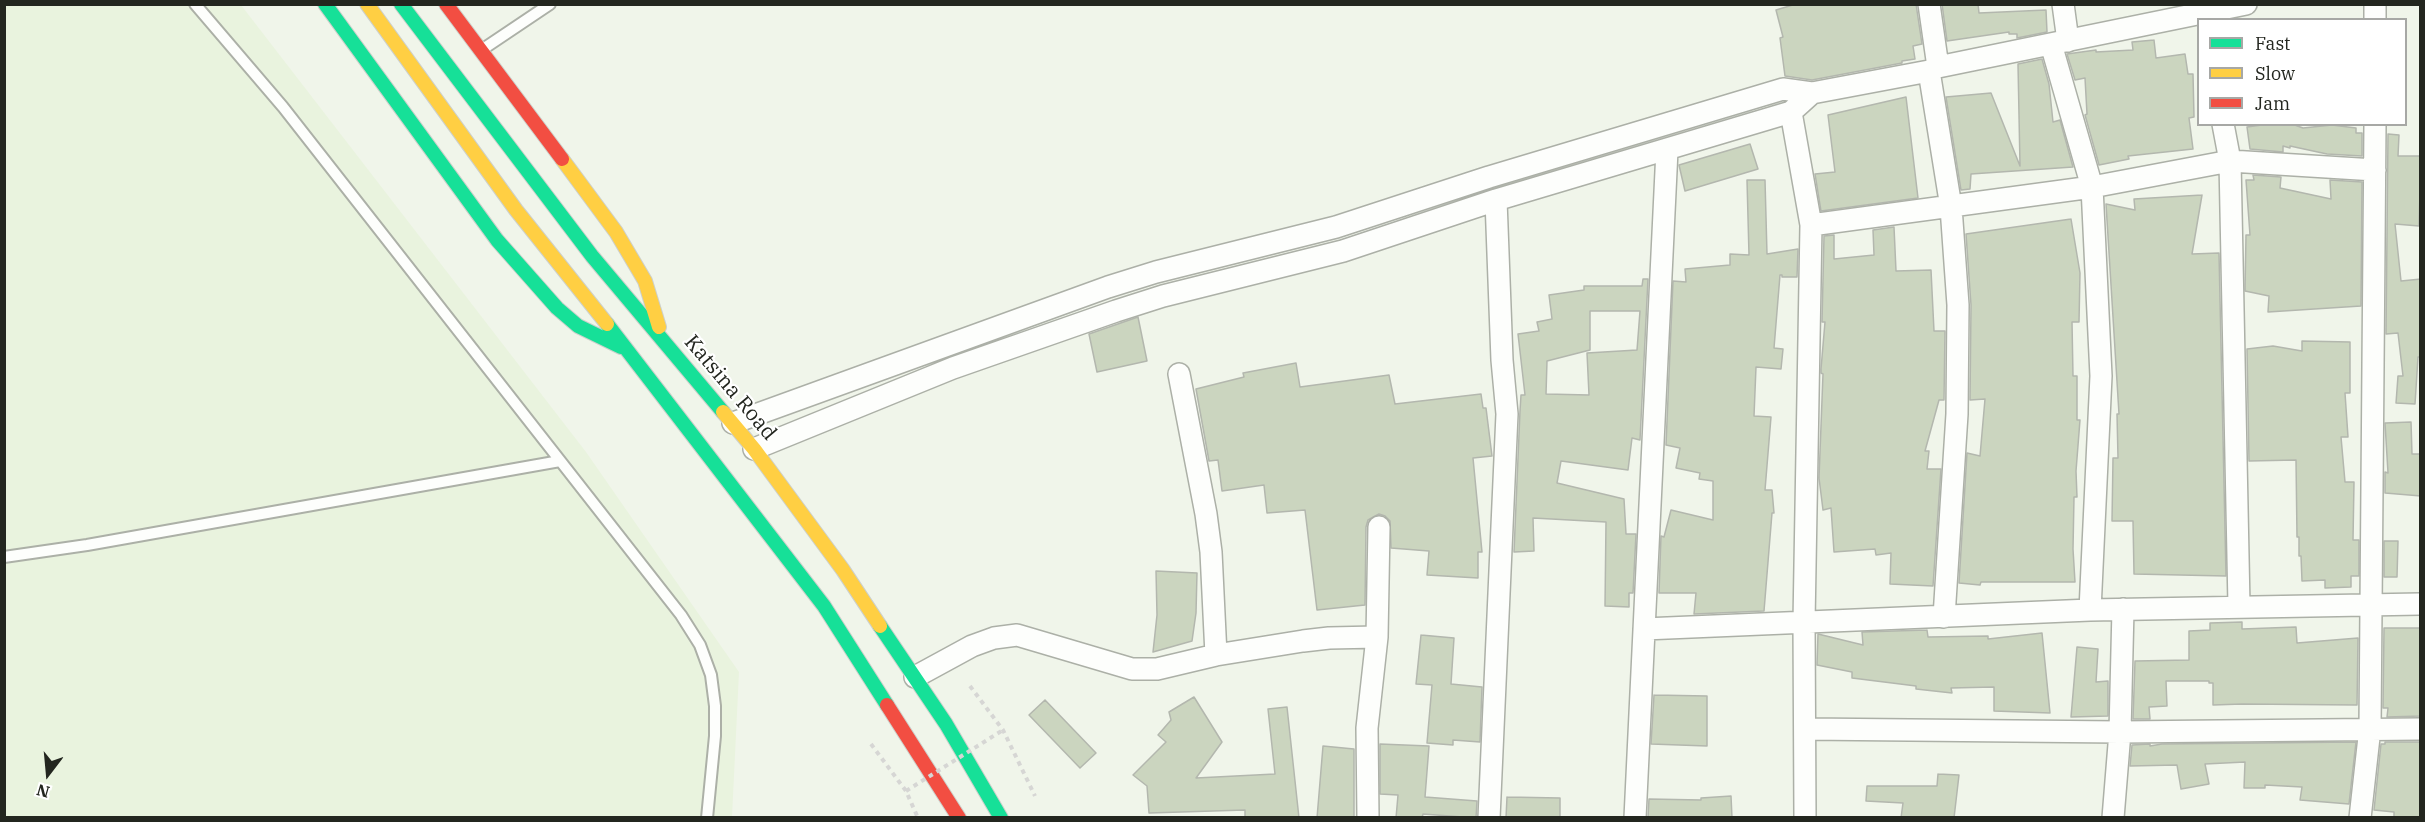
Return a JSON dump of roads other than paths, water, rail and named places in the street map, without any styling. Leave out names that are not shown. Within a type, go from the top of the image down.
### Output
[{"type":"highway","points":[[325,4],[505,248],[557,308],[578,326],[628,350]]},
{"type":"highway","points":[[367,4],[516,210],[628,350],[824,606],[959,818]]},
{"type":"highway","name":"Katsina Road","points":[[401,4],[592,256],[754,449],[843,570],[915,677],[946,724],[1001,818]]},
{"type":"highway","points":[[446,4],[616,232],[645,281],[665,342]]},
{"type":"street","points":[[1929,4],[1933,69],[1951,207],[1958,304],[1957,414],[1944,616]]},
{"type":"street","points":[[2063,4],[2059,42],[2092,187],[2101,376],[2090,610]]},
{"type":"street","points":[[733,423],[945,345],[1156,272],[1336,227],[1489,177],[1783,89],[1812,93],[2246,4]]},
{"type":"street","points":[[754,449],[953,368],[1116,311],[1163,296],[1343,251],[1496,200],[1791,112],[1812,93]]},
{"type":"street","points":[[1791,112],[1811,225],[1804,622],[1805,818]]},
{"type":"street","points":[[2223,126],[2230,161],[2239,606]]},
{"type":"street","points":[[2360,818],[2370,728],[2375,126]]},
{"type":"street","points":[[1635,818],[1667,150]]},
{"type":"street","points":[[1811,225],[2092,187],[2230,161],[2375,170]]},
{"type":"street","points":[[1490,818],[1507,414],[1502,360],[1496,200]]},
{"type":"street","points":[[1179,374],[1206,514],[1211,552],[1215,656]]},
{"type":"street","points":[[1368,818],[1367,728],[1377,637],[1379,527]]},
{"type":"street","points":[[1644,629],[2090,610],[2421,604]]},
{"type":"street","points":[[2113,818],[2120,732],[2123,609]]},
{"type":"street","points":[[915,677],[972,646],[994,638],[1017,635],[1132,669],[1157,669],[1215,656],[1329,638],[1377,637]]},
{"type":"street","points":[[1804,729],[2120,732],[2421,729]]},
{"type":"lane","points":[[195,4],[283,107],[681,615],[700,645],[711,675],[715,706],[715,736],[707,818]]},
{"type":"lane","points":[[480,50],[550,4]]},
{"type":"lane","points":[[4,557],[99,543],[560,460]]}]
